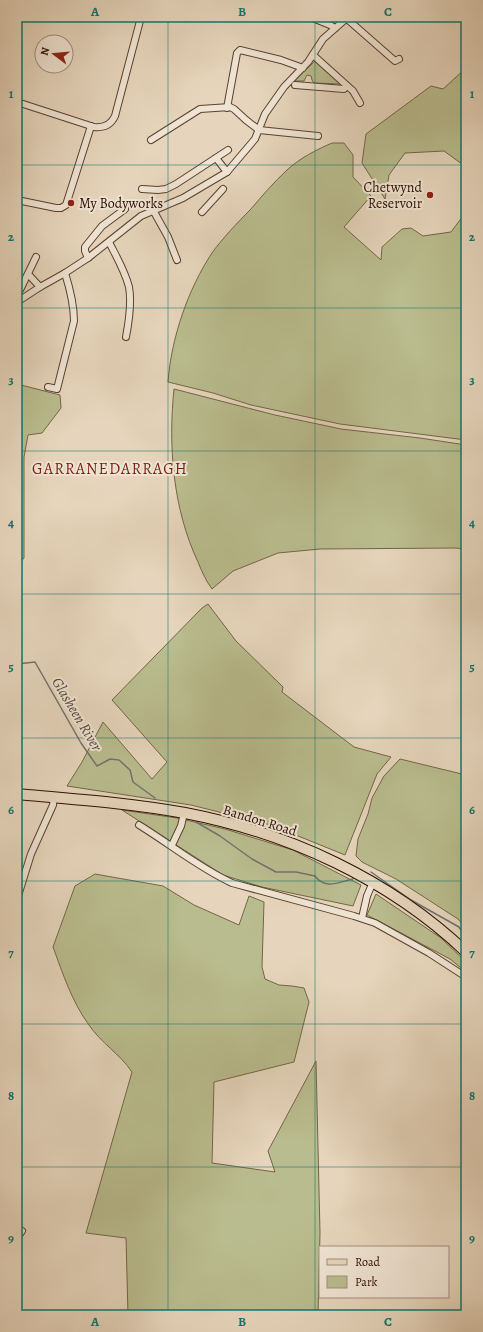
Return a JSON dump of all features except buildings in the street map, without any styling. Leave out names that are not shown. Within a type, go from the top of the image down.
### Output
[{"type":"main road","name":"Bandon Road","points":[[17,794],[54,797],[184,813],[233,824],[282,840],[320,855],[373,882],[424,917],[466,952]]},
{"type":"street","points":[[17,102],[91,126],[101,127],[108,125],[115,116],[142,17]]},
{"type":"street","points":[[310,17],[335,28]]},
{"type":"street","points":[[17,302],[40,286],[65,273],[88,258],[141,216],[183,198],[227,172],[253,141],[268,108],[284,87],[303,68],[323,39],[347,18],[395,62],[399,59]]},
{"type":"street","points":[[226,108],[237,53],[240,50],[281,60],[303,68]]},
{"type":"street","points":[[313,55],[353,91],[360,103]]},
{"type":"street","points":[[295,85],[344,89],[347,86]]},
{"type":"street","points":[[151,140],[200,109],[226,108],[234,109],[259,130],[318,136]]},
{"type":"street","points":[[17,200],[56,208],[66,206],[91,126]]},
{"type":"street","points":[[142,189],[166,189],[228,150]]},
{"type":"street","points":[[216,158],[227,172]]},
{"type":"street","points":[[211,182],[218,194]]},
{"type":"street","points":[[202,212],[223,189]]},
{"type":"street","points":[[88,258],[85,247],[102,226],[125,209]]},
{"type":"street","points":[[153,210],[168,237],[177,260]]},
{"type":"street","points":[[109,242],[124,272],[129,288],[130,314],[126,337]]},
{"type":"street","points":[[20,290],[36,257]]},
{"type":"street","points":[[48,387],[56,389],[74,321],[71,293],[65,273]]},
{"type":"street","points":[[28,274],[40,286]]},
{"type":"street","points":[[17,899],[31,854],[53,805],[54,797]]},
{"type":"street","points":[[172,845],[181,826],[184,813]]},
{"type":"street","points":[[140,825],[172,845],[207,870],[232,883],[362,918],[375,923],[405,939],[466,977]]},
{"type":"street","points":[[362,918],[367,896],[373,882]]},
{"type":"street","points":[[17,1238],[22,1231]]},
{"type":"green space","points":[[316,60],[341,84],[314,83],[311,76],[307,75],[304,81],[294,81]]},
{"type":"green space","points":[[466,68],[466,120],[462,122],[466,127],[466,167],[444,151],[405,153],[389,175],[385,199],[362,163],[366,134],[431,86],[443,89]]},
{"type":"green space","points":[[332,143],[344,143],[353,155],[353,177],[371,196],[344,227],[381,260],[382,247],[402,229],[411,228],[423,236],[451,232],[466,212],[466,440],[340,424],[251,405],[213,393],[168,382],[173,349],[182,315],[195,282],[212,253],[220,242],[287,170],[308,155]]},
{"type":"green space","points":[[17,384],[60,395],[61,408],[42,433],[28,435],[24,457],[24,558],[17,566]]},
{"type":"green space","points":[[174,389],[275,415],[341,429],[466,445],[466,549],[320,549],[278,553],[233,571],[212,589],[203,573],[190,542],[178,499],[172,455],[172,411]]},
{"type":"green space","points":[[208,604],[236,641],[283,687],[282,692],[354,747],[391,757],[377,774],[345,855],[271,825],[191,805],[67,786],[82,762],[103,722],[152,779],[167,762],[112,700],[202,608]]},
{"type":"green space","points":[[400,759],[466,775],[466,928],[458,919],[396,879],[362,862],[356,856],[358,839],[368,814],[372,798],[384,776]]},
{"type":"green space","points":[[122,810],[177,818],[225,829],[293,850],[361,885],[353,906],[262,887],[223,875]]},
{"type":"green space","points":[[95,874],[163,886],[194,905],[239,925],[249,896],[264,902],[262,967],[265,979],[279,985],[304,988],[309,1002],[294,1062],[214,1082],[212,1163],[275,1172],[268,1151],[316,1061],[320,1233],[318,1315],[128,1315],[126,1238],[86,1233],[132,1072],[99,1037],[83,1016],[68,988],[53,947],[75,886]]},
{"type":"green space","points":[[376,894],[441,938],[466,962],[466,972],[450,959],[367,915]]},
{"type":"waterway","name":"Glasheen River","points":[[17,664],[35,662],[81,743],[97,766],[110,759],[119,760],[130,770],[133,782],[155,798]]},
{"type":"waterway","name":"Glasheen River","points":[[196,822],[220,836],[252,859],[276,872],[296,872],[315,876],[323,883],[328,884],[353,879]]},
{"type":"waterway","name":"Glasheen River","points":[[371,872],[411,900],[459,927],[466,938]]},
{"type":"place","name":"Chetwynd Reservoir","points":[[430,195]]},
{"type":"place","name":"My Bodyworks","points":[[71,203]]},
{"type":"district","name":"GARRANEDARRAGH","points":[[110,468]]}]
